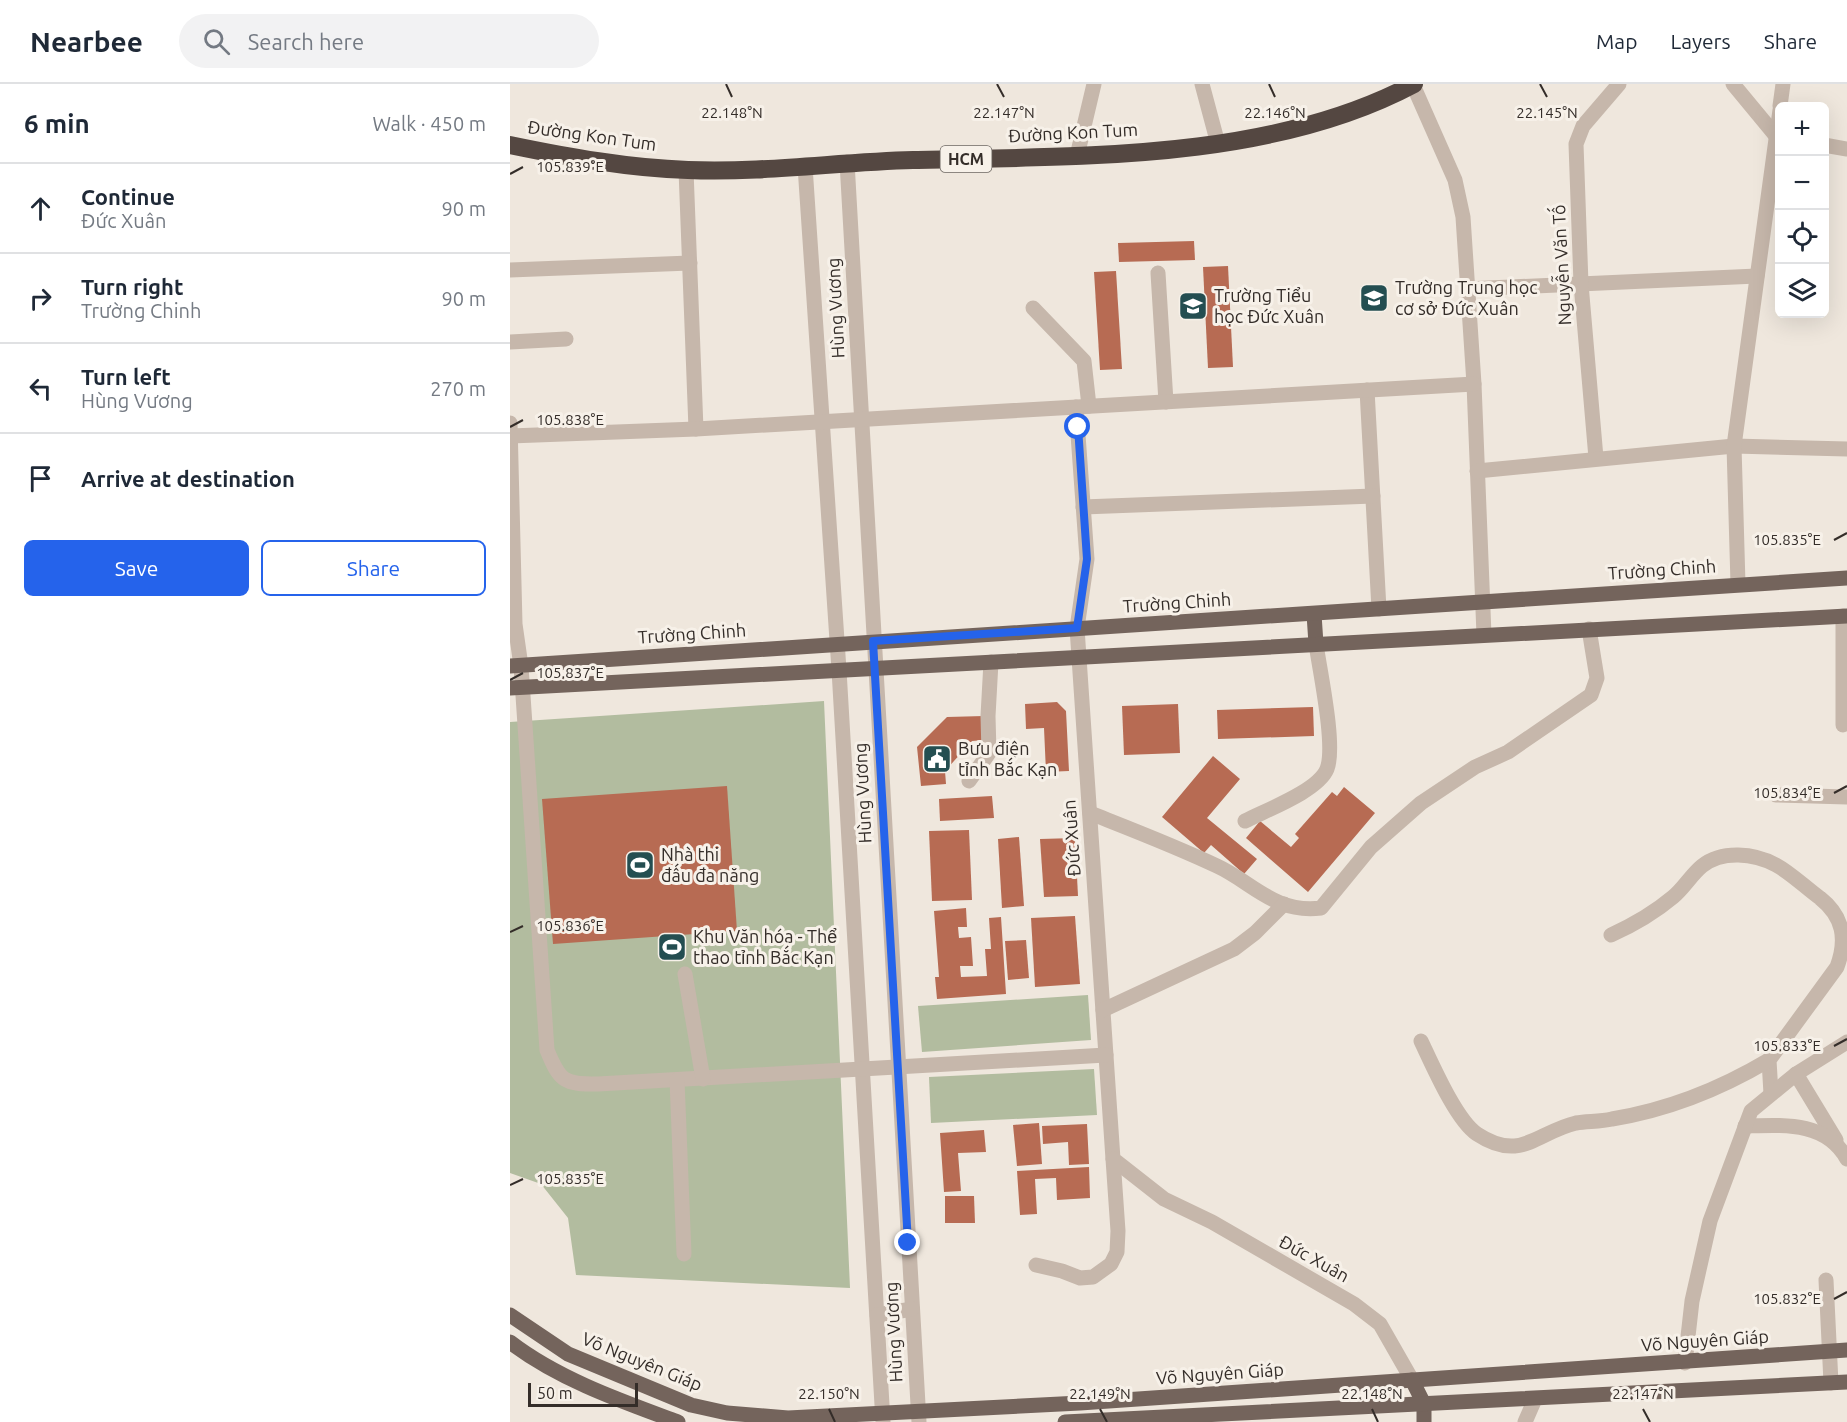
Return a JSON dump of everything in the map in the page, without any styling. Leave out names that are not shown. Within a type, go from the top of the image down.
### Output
[{"type":"highway","name":"Đường Kon Tum","points":[[510,144],[571,157],[686,170],[805,166],[847,162],[1077,156],[1218,144],[1302,126],[1361,107],[1413,84]]},
{"type":"main road","name":"Trường Chinh","points":[[516,666],[1847,578]]},
{"type":"main road","points":[[1314,614],[1316,644]]},
{"type":"main road","points":[[516,688],[1845,616]]},
{"type":"main road","name":"Võ Nguyên Giáp","points":[[510,1315],[568,1354],[691,1405],[727,1413],[788,1418],[918,1417],[1847,1350]]},
{"type":"main road","points":[[510,1342],[586,1385],[678,1422]]},
{"type":"main road","points":[[1412,1380],[1424,1404],[1424,1422]]},
{"type":"main road","points":[[1065,1422],[1536,1400],[1847,1382]]},
{"type":"street","points":[[1077,156],[1094,84]]},
{"type":"street","points":[[1202,84],[1218,144]]},
{"type":"street","points":[[1413,84],[1455,180],[1463,218],[1474,384],[1484,635]]},
{"type":"street","name":"Nguyễn Văn Tố","points":[[1596,458],[1581,284],[1576,144],[1583,126],[1619,84]]},
{"type":"street","points":[[1733,84],[1775,133]]},
{"type":"street","points":[[1781,102],[1783,84]]},
{"type":"street","points":[[1829,146],[1847,149]]},
{"type":"street","points":[[1738,584],[1734,446],[1775,156]]},
{"type":"street","name":"Hùng Vương","points":[[847,162],[918,1417]]},
{"type":"street","name":"Hùng Vương","points":[[805,166],[839,670],[883,1418]]},
{"type":"street","points":[[686,170],[696,429]]},
{"type":"street","points":[[510,270],[690,263]]},
{"type":"street","points":[[1158,273],[1166,402]]},
{"type":"street","points":[[1467,289],[1757,276]]},
{"type":"street","name":"Đức Xuân","points":[[1033,308],[1084,361],[1083,507],[1087,559],[1077,628],[1118,1231],[1117,1252],[1111,1264],[1093,1277],[1080,1278],[1036,1265]]},
{"type":"street","points":[[510,342],[566,339]]},
{"type":"street","points":[[1106,1055],[862,1071],[570,1084],[557,1075],[547,1050],[516,688],[510,432],[696,429],[1474,384]]},
{"type":"street","points":[[1367,390],[1379,609]]},
{"type":"street","points":[[1477,471],[1734,446],[1847,449]]},
{"type":"street","points":[[1083,507],[1373,496]]},
{"type":"street","points":[[1843,725],[1845,616]]},
{"type":"street","points":[[1090,813],[1221,867],[1254,891],[1284,904],[1308,910],[1321,908],[1371,847],[1420,803],[1475,767],[1508,752],[1591,695],[1597,678],[1589,629]]},
{"type":"street","points":[[1245,821],[1306,790],[1327,771],[1331,751],[1316,644]]},
{"type":"street","points":[[969,781],[989,753],[988,716],[991,662]]},
{"type":"street","points":[[1776,795],[1847,797]]},
{"type":"street","points":[[1421,1041],[1439,1081],[1476,1133],[1506,1145],[1524,1145],[1570,1124],[1613,1119],[1709,1091],[1769,1060],[1837,967],[1844,944],[1843,932],[1833,908],[1776,865],[1754,856],[1722,855],[1702,866],[1674,896],[1638,923],[1611,935]]},
{"type":"street","points":[[1103,1010],[1234,949],[1284,904]]},
{"type":"street","points":[[685,974],[703,1079]]},
{"type":"street","points":[[1685,1363],[1700,1263],[1710,1221],[1751,1111],[1796,1074],[1847,1042]]},
{"type":"street","points":[[1769,1060],[1771,1094]]},
{"type":"street","points":[[1796,1074],[1844,1153]]},
{"type":"street","points":[[677,1080],[684,1254]]},
{"type":"street","points":[[1744,1125],[1792,1125],[1825,1134],[1844,1153]]},
{"type":"street","name":"Đức Xuân","points":[[1113,1159],[1164,1199],[1212,1222],[1354,1304],[1380,1324],[1412,1380]]},
{"type":"street","points":[[1826,1280],[1831,1383]]},
{"type":"street","points":[[877,1316],[912,1309]]},
{"type":"street","points":[[1525,1422],[1536,1400]]},
{"type":"green space","name":"Khu Văn hóa - Thể thao tỉnh Bắc Kạn","points":[[824,701],[850,1288],[576,1275],[568,1218],[541,1184],[510,1173],[510,722]]},
{"type":"green space","points":[[1088,995],[1091,1040],[922,1052],[918,1006]]},
{"type":"green space","points":[[1094,1069],[1097,1115],[931,1123],[929,1077]]},
{"type":"building","points":[[1194,241],[1195,260],[1119,262],[1118,243]]},
{"type":"building","points":[[1228,266],[1233,367],[1208,368],[1203,267]]},
{"type":"building","points":[[1116,271],[1122,369],[1100,370],[1094,272]]},
{"type":"building","points":[[1057,702],[1066,711],[1069,771],[1046,772],[1044,728],[1026,729],[1025,704]]},
{"type":"building","points":[[1178,704],[1180,753],[1124,755],[1122,706]]},
{"type":"building","points":[[1313,707],[1314,736],[1218,739],[1217,710]]},
{"type":"building","name":"Bưu điện tỉnh Bắc Kạn","points":[[984,716],[985,740],[972,741],[945,771],[946,784],[921,786],[917,747],[947,717]]},
{"type":"building","points":[[1213,756],[1240,779],[1207,818],[1257,859],[1244,874],[1211,845],[1204,853],[1162,817]]},
{"type":"building","name":"Nhà thi đấu đa năng","points":[[727,786],[737,931],[553,944],[542,799]]},
{"type":"building","points":[[1344,787],[1375,813],[1308,892],[1246,838],[1260,821],[1291,847],[1299,838],[1295,834],[1332,792],[1337,796]]},
{"type":"building","points":[[992,796],[994,818],[940,821],[939,799]]},
{"type":"building","points":[[969,830],[972,900],[932,901],[929,831]]},
{"type":"building","points":[[1019,837],[1024,906],[1002,908],[998,839]]},
{"type":"building","points":[[1075,838],[1078,896],[1044,897],[1040,839]]},
{"type":"building","points":[[966,908],[967,927],[958,927],[959,938],[971,937],[973,966],[960,966],[961,977],[987,976],[985,949],[991,949],[989,918],[1001,917],[1006,994],[937,999],[935,977],[939,977],[934,911]]},
{"type":"building","points":[[1075,916],[1080,984],[1035,987],[1031,918]]},
{"type":"building","points":[[1026,940],[1029,978],[1008,980],[1005,941]]},
{"type":"building","points":[[1039,1123],[1042,1164],[1017,1166],[1013,1125]]},
{"type":"building","points":[[1087,1124],[1089,1164],[1069,1165],[1068,1142],[1043,1144],[1042,1126]]},
{"type":"building","points":[[984,1130],[986,1152],[958,1153],[961,1191],[944,1192],[940,1133]]},
{"type":"building","points":[[1089,1167],[1090,1198],[1057,1200],[1056,1178],[1035,1179],[1037,1214],[1020,1215],[1017,1171]]},
{"type":"building","points":[[945,1196],[974,1196],[975,1223],[945,1223]]},
{"type":"place","name":"Trường Trung học cơ sở Đức Xuân","points":[[1374,298]]},
{"type":"place","name":"Trường Tiểu học Đức Xuân","points":[[1193,306]]},
{"type":"place","name":"Bưu điện tỉnh Bắc Kạn","points":[[937,759]]},
{"type":"place","name":"Nhà thi đấu đa năng","points":[[640,865]]},
{"type":"place","name":"Khu Văn hóa - Thể thao tỉnh Bắc Kạn","points":[[672,947]]},
{"type":"route","points":[[908,1243],[873,641],[1077,628],[1087,559],[1078,427]]}]
